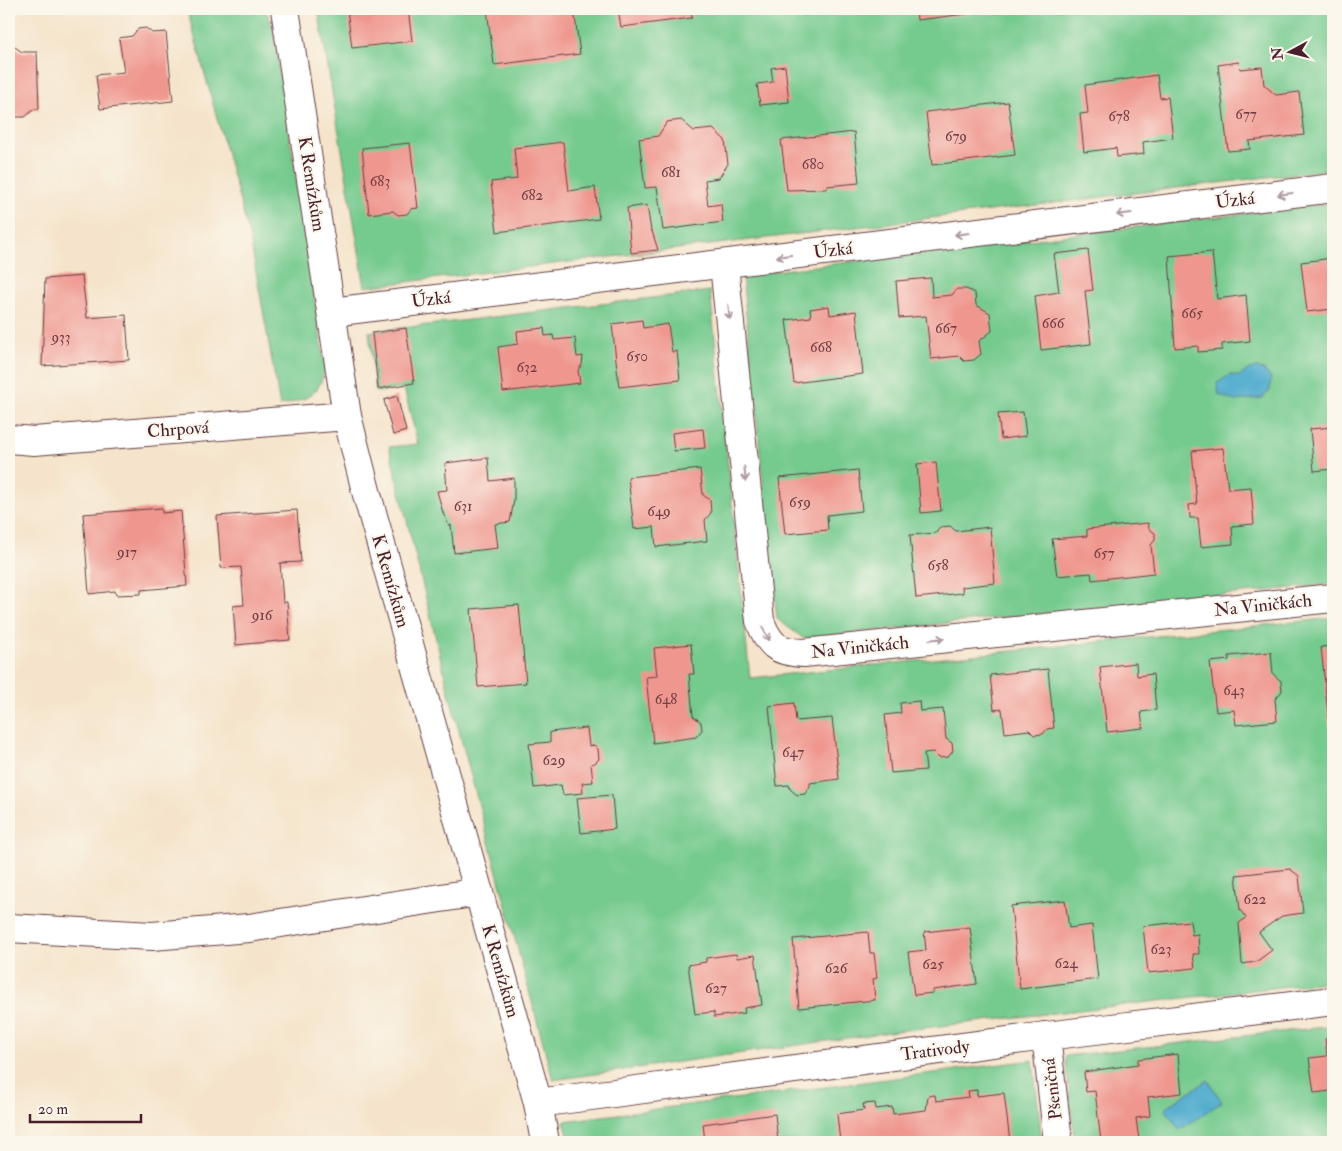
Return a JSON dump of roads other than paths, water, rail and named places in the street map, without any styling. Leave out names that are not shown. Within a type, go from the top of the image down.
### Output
[{"type":"street","name":"K Remízkům","points":[[285,9],[347,416],[366,491],[538,1103],[546,1142]]},
{"type":"street","name":"Úzká","points":[[332,312],[1333,188]]},
{"type":"street","name":"Na Viničkách","points":[[724,264],[760,621],[766,636],[776,647],[789,652],[804,653],[1333,598]]},
{"type":"street","name":"Chrpová","points":[[9,439],[34,441],[347,416]]},
{"type":"street","points":[[9,928],[152,936],[249,928],[479,892]]},
{"type":"street","name":"Trativody","points":[[538,1103],[1046,1036],[1333,1001]]},
{"type":"street","name":"Pšeničná","points":[[1046,1036],[1058,1142]]},
{"type":"water","points":[[1258,368],[1265,371],[1271,378],[1270,391],[1262,398],[1235,401],[1219,395],[1217,383],[1230,375],[1240,376],[1249,369]]},
{"type":"water","points":[[1208,1080],[1222,1102],[1179,1130],[1165,1108]]}]
